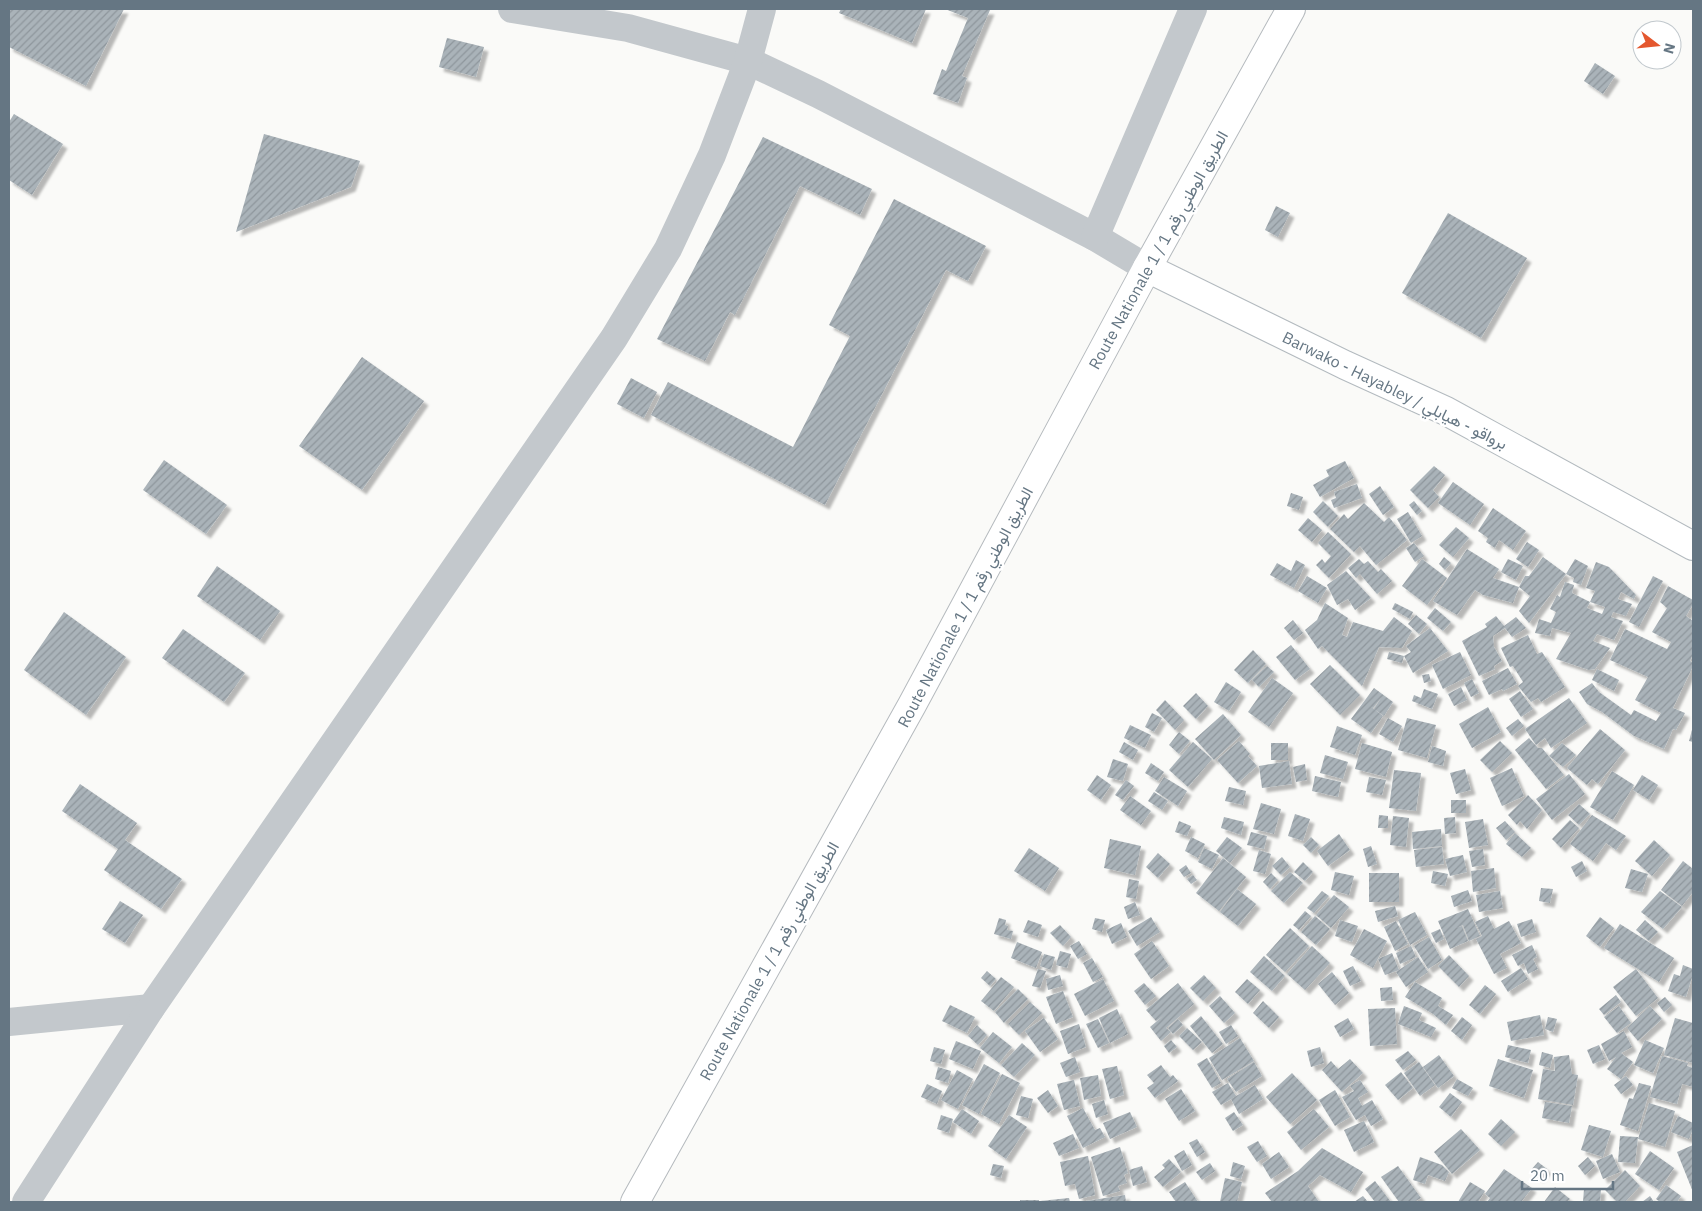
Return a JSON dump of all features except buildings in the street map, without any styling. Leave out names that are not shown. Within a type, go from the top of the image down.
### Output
[{"type":"main road","name":"Route Nationale 1 / الطريق الوطني رقم 1","points":[[635,1202],[912,705],[1147,268],[1291,9]]},
{"type":"main road","name":"Barwako - Hayabley / برواقو - هيابلي","points":[[1147,268],[1345,365],[1446,411],[1693,546]]},
{"type":"street","points":[[26,1202],[151,1008],[614,338],[668,249],[712,155],[748,61],[762,9]]},
{"type":"street","points":[[1095,237],[1193,9]]},
{"type":"street","points":[[527,10],[628,28],[748,61],[818,94],[1095,237],[1147,268]]},
{"type":"street","points":[[9,1022],[151,1008]]}]
